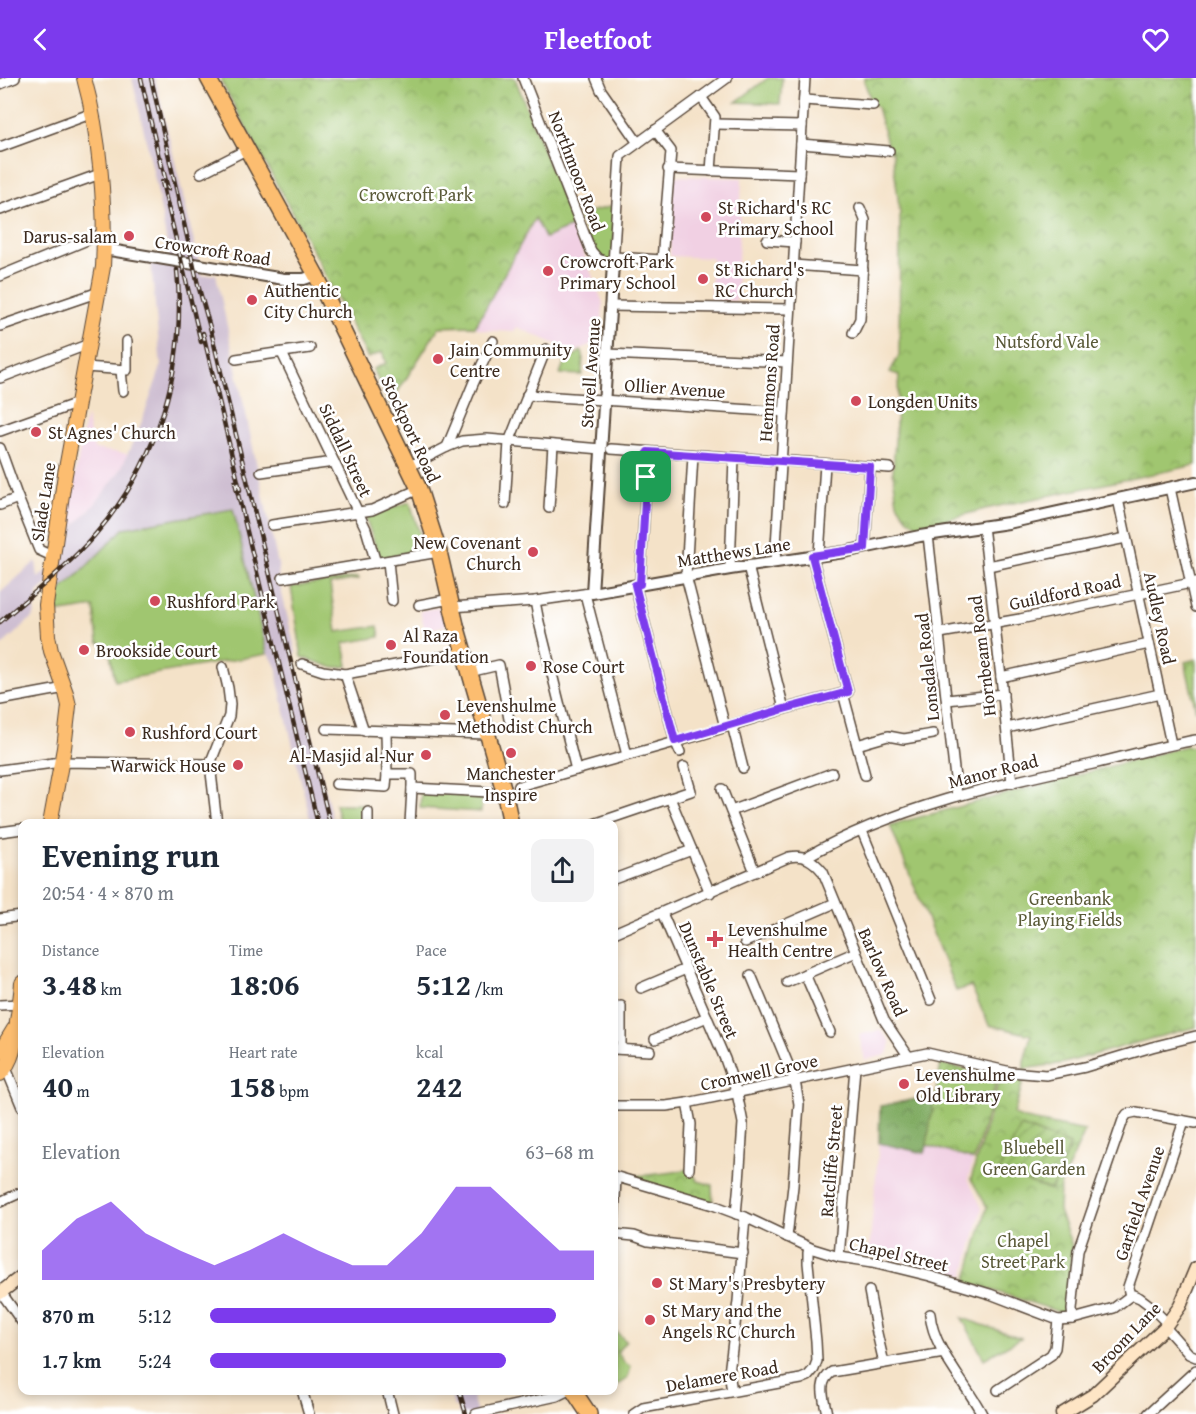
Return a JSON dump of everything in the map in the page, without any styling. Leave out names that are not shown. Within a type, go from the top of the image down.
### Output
[{"type":"highway","name":"Stockport Road","points":[[208,78],[316,275],[419,489],[439,552],[469,672],[510,819]]},
{"type":"highway","points":[[575,1395],[589,1414]]},
{"type":"main road","name":"Slade Lane","points":[[51,819],[69,713],[65,688],[51,651],[46,619],[52,556],[99,292],[104,249],[100,174],[93,113],[84,78]]},
{"type":"main road","points":[[2,1069],[12,1055],[17,1036],[18,1017]]},
{"type":"main road","points":[[0,1052],[17,1022]]},
{"type":"main road","name":"Broom Lane","points":[[1067,1413],[1099,1390],[1167,1326],[1195,1275]]},
{"type":"main road","points":[[1,1292],[18,1279]]},
{"type":"street","points":[[0,84],[15,78]]},
{"type":"street","name":"Northmoor Road","points":[[523,78],[591,251],[598,259],[613,260]]},
{"type":"street","points":[[596,78],[601,90],[638,142],[727,78]]},
{"type":"street","name":"Hemmons Road","points":[[775,562],[805,78]]},
{"type":"street","points":[[701,97],[716,117],[711,171]]},
{"type":"street","points":[[804,100],[873,105]]},
{"type":"street","points":[[0,147],[93,113]]},
{"type":"street","points":[[715,124],[802,126]]},
{"type":"street","points":[[613,260],[662,260],[671,151],[656,130]]},
{"type":"street","name":"Stovell Avenue","points":[[589,594],[606,449],[604,400],[620,156],[638,142]]},
{"type":"street","points":[[801,144],[889,151]]},
{"type":"street","points":[[201,172],[246,150]]},
{"type":"street","points":[[668,168],[799,174]]},
{"type":"street","points":[[0,210],[100,174]]},
{"type":"street","points":[[854,333],[860,319],[865,220],[860,208]]},
{"type":"street","points":[[0,276],[104,234]]},
{"type":"street","points":[[767,240],[795,242]]},
{"type":"street","name":"Crowcroft Road","points":[[104,249],[284,279],[304,279],[316,275]]},
{"type":"street","points":[[793,265],[862,270]]},
{"type":"street","points":[[0,326],[99,292]]},
{"type":"street","points":[[610,306],[790,309]]},
{"type":"street","points":[[85,367],[127,370],[127,341]]},
{"type":"street","points":[[447,447],[493,341]]},
{"type":"street","points":[[0,378],[89,344]]},
{"type":"street","points":[[236,359],[310,348]]},
{"type":"street","points":[[505,504],[509,442],[546,349]]},
{"type":"street","name":"Siddall Street","points":[[282,353],[366,529],[376,562]]},
{"type":"street","points":[[608,354],[787,362]]},
{"type":"street","points":[[121,370],[123,391]]},
{"type":"street","name":"Ollier Avenue","points":[[527,394],[784,412]]},
{"type":"street","points":[[0,431],[78,403]]},
{"type":"street","points":[[408,467],[462,441],[487,439],[890,468]]},
{"type":"street","points":[[549,507],[553,445]]},
{"type":"street","points":[[0,448],[39,550],[52,556]]},
{"type":"street","points":[[648,452],[638,585],[675,741],[680,752]]},
{"type":"street","points":[[693,455],[686,576],[728,726],[743,768]]},
{"type":"street","points":[[730,569],[734,458]]},
{"type":"street","points":[[261,472],[334,462]]},
{"type":"street","points":[[825,464],[816,556],[865,775]]},
{"type":"street","points":[[865,548],[870,467]]},
{"type":"street","name":"Matthews Lane","points":[[420,605],[536,601],[589,594],[1008,523],[1196,482]]},
{"type":"street","points":[[1170,488],[1194,583],[1196,607]]},
{"type":"street","points":[[272,525],[372,510],[419,489]]},
{"type":"street","points":[[0,505],[18,498]]},
{"type":"street","name":"Audley Road","points":[[1118,499],[1170,744]]},
{"type":"street","name":"Hornbeam Road","points":[[983,526],[1012,783]]},
{"type":"street","name":"Lonsdale Road","points":[[928,535],[957,796]]},
{"type":"street","points":[[988,566],[1126,538]]},
{"type":"street","points":[[283,578],[439,552]]},
{"type":"street","points":[[388,561],[392,602]]},
{"type":"street","points":[[748,566],[784,709]]},
{"type":"street","name":"Guildford Road","points":[[940,633],[1194,583]]},
{"type":"street","points":[[589,594],[627,755]]},
{"type":"street","points":[[536,601],[539,622],[576,770]]},
{"type":"street","points":[[1001,676],[1149,644]]},
{"type":"street","points":[[302,664],[324,671],[345,674],[464,653]]},
{"type":"street","points":[[469,672],[498,665],[509,719]]},
{"type":"street","points":[[216,819],[210,764],[229,716],[230,704],[223,667]]},
{"type":"street","points":[[345,674],[364,731]]},
{"type":"street","points":[[0,700],[65,688]]},
{"type":"street","points":[[519,786],[845,692]]},
{"type":"street","points":[[947,700],[1003,694]]},
{"type":"street","points":[[1007,728],[1160,694]]},
{"type":"street","points":[[326,729],[487,734]]},
{"type":"street","points":[[336,784],[386,787],[386,732]]},
{"type":"street","points":[[857,745],[888,736],[904,739],[933,734]]},
{"type":"street","name":"Manor Road","points":[[806,857],[918,807],[1170,744],[1196,740]]},
{"type":"street","points":[[0,770],[62,762],[210,764]]},
{"type":"street","points":[[609,819],[691,791],[684,767]]},
{"type":"street","points":[[731,811],[832,773]]},
{"type":"street","points":[[387,774],[412,774],[410,819]]},
{"type":"street","points":[[412,788],[489,792]]},
{"type":"street","points":[[722,789],[755,872]]},
{"type":"street","points":[[670,798],[710,893]]},
{"type":"street","points":[[368,812],[368,819]]},
{"type":"street","points":[[0,832],[18,830]]},
{"type":"street","points":[[862,831],[931,1000]]},
{"type":"street","points":[[618,878],[692,850]]},
{"type":"street","points":[[618,931],[789,857],[806,857]]},
{"type":"street","name":"Barlow Road","points":[[806,857],[814,862],[822,872],[884,1020],[909,1057]]},
{"type":"street","points":[[745,942],[835,903]]},
{"type":"street","name":"Dunstable Street","points":[[662,914],[725,1059],[737,1093],[743,1123],[736,1214]]},
{"type":"street","points":[[0,919],[18,917]]},
{"type":"street","points":[[787,982],[856,952]]},
{"type":"street","points":[[641,987],[686,969]]},
{"type":"street","points":[[805,974],[830,1032]]},
{"type":"street","points":[[751,975],[795,1081],[799,1104],[787,1237]]},
{"type":"street","points":[[0,1005],[18,1002]]},
{"type":"street","points":[[618,1038],[621,1006]]},
{"type":"street","points":[[655,1039],[707,1017]]},
{"type":"street","points":[[909,1057],[927,1053],[1011,1072],[1046,1075],[1085,1067],[1196,1036]]},
{"type":"street","points":[[618,1049],[650,1051]]},
{"type":"street","name":"Cromwell Grove","points":[[618,1106],[666,1106],[687,1103],[909,1057]]},
{"type":"street","name":"Ratcliffe Street","points":[[839,1257],[855,1068]]},
{"type":"street","points":[[2,1069],[18,1099]]},
{"type":"street","points":[[687,1103],[691,1124],[688,1169]]},
{"type":"street","points":[[1073,1319],[1078,1251],[1122,1120],[1127,1114],[1136,1112],[1196,1123]]},
{"type":"street","name":"Garfield Avenue","points":[[1130,1296],[1128,1287],[1184,1121]]},
{"type":"street","name":"Chapel Street","points":[[618,1178],[713,1205],[746,1217],[809,1248],[839,1257],[873,1262],[990,1294],[1058,1320],[1115,1312],[1130,1296]]},
{"type":"street","points":[[0,1202],[18,1194]]},
{"type":"street","points":[[732,1391],[729,1373],[746,1217]]},
{"type":"street","points":[[618,1234],[634,1236],[648,1241],[743,1253]]},
{"type":"street","name":"Delamere Road","points":[[634,1414],[643,1408],[808,1376],[817,1361],[807,1263],[809,1248]]},
{"type":"street","points":[[869,1291],[884,1363]]},
{"type":"street","points":[[1,1292],[18,1316]]},
{"type":"street","points":[[1130,1296],[1140,1298],[1167,1326],[1189,1354],[1196,1357]]},
{"type":"street","points":[[930,1314],[931,1325],[944,1353],[976,1402],[980,1414]]},
{"type":"street","points":[[998,1390],[1051,1355],[1058,1320]]},
{"type":"street","points":[[827,1414],[823,1386],[825,1377],[832,1372],[944,1353]]},
{"type":"street","points":[[1148,1414],[1196,1370]]},
{"type":"street","points":[[303,1395],[307,1414]]},
{"type":"street","points":[[388,1395],[393,1414]]},
{"type":"street","points":[[476,1414],[559,1395]]},
{"type":"shaded area","points":[[132,78],[155,78],[202,276],[216,274],[279,569],[278,577],[296,652],[293,659],[332,819],[310,819],[278,682],[277,669],[268,654],[78,575],[55,595],[56,577],[38,592],[34,616],[0,647],[0,593],[36,561],[38,578],[66,554],[64,536],[96,503],[121,469],[142,421],[161,367],[151,263],[169,266],[156,184]]},
{"type":"shaded area","name":"St Richard's RC Primary School","points":[[673,176],[742,178],[736,301],[710,300],[712,258],[670,256]]},
{"type":"shaded area","name":"Crowcroft Park Primary School","points":[[536,218],[545,238],[573,226],[603,303],[601,340],[570,354],[569,350],[517,327],[514,332],[482,330],[475,327]]},
{"type":"shaded area","points":[[86,416],[94,449],[128,454],[121,469],[96,503],[64,536]]},
{"type":"shaded area","points":[[439,607],[444,613],[447,625],[425,630],[420,611]]},
{"type":"shaded area","points":[[880,1030],[890,1041],[890,1049],[886,1055],[865,1060],[859,1035]]},
{"type":"shaded area","points":[[941,1064],[998,1076],[968,1179],[982,1208],[964,1276],[869,1253],[880,1106],[921,1098],[933,1104]]},
{"type":"shaded area","points":[[451,1395],[472,1395],[477,1414],[459,1414],[457,1407],[454,1407]]},
{"type":"green space","name":"Crowcroft Park","points":[[222,78],[515,78],[573,226],[545,238],[535,218],[475,327],[439,327],[390,404],[373,369],[386,363],[382,352],[368,358],[221,81]]},
{"type":"green space","points":[[768,78],[782,78],[780,104],[736,102]]},
{"type":"green space","name":"Nutsford Vale","points":[[864,78],[1196,78],[1196,465],[985,509],[920,527],[907,518],[897,503],[893,473],[899,375],[890,372],[899,355],[900,214],[892,151],[889,151],[877,107],[873,105]]},
{"type":"green space","points":[[617,205],[613,264],[598,259],[577,215]]},
{"type":"green space","points":[[581,351],[583,354],[582,375],[560,374],[566,357],[570,359]]},
{"type":"green space","points":[[410,502],[424,549],[380,559],[365,516]]},
{"type":"green space","name":"Rushford Park","points":[[233,509],[267,654],[115,681],[109,648],[98,642],[94,607],[54,613],[55,595],[124,528]]},
{"type":"green space","points":[[358,577],[359,579],[330,584],[337,632],[378,626],[380,637],[344,643],[348,666],[334,668],[302,657],[291,587]]},
{"type":"green space","points":[[1196,659],[1196,711],[1185,662]]},
{"type":"green space","name":"Greenbank Playing Fields","points":[[1186,746],[1196,747],[1196,1027],[1064,1063],[1024,1069],[1031,1035],[989,1025],[971,986],[956,991],[890,825]]},
{"type":"green space","points":[[421,792],[482,795],[481,812],[420,808]]},
{"type":"green space","points":[[335,804],[364,804],[366,819],[339,819]]},
{"type":"green space","points":[[941,1064],[998,1076],[974,1160],[927,1145]]},
{"type":"green space","name":"Chapel Street Park","points":[[1000,1077],[1023,1081],[1014,1114],[1021,1118],[1085,1131],[1060,1186],[1059,1211],[1072,1246],[1066,1314],[966,1282],[987,1207],[971,1179]]},
{"type":"green space","points":[[921,1098],[933,1104],[925,1153],[879,1143],[880,1106]]},
{"type":"green space","name":"Bluebell Green Garden","points":[[1021,1126],[1070,1145],[1051,1190],[999,1171]]},
{"type":"green space","points":[[689,1169],[698,1181],[712,1185],[713,1205],[621,1178],[672,1172]]},
{"type":"green space","points":[[962,1318],[1021,1338],[984,1359]]},
{"type":"green space","points":[[618,1334],[626,1341],[618,1351]]},
{"type":"green space","points":[[618,1353],[631,1367],[627,1379],[618,1385]]},
{"type":"railway","points":[[141,78],[161,167]]},
{"type":"railway","points":[[151,78],[198,285],[329,819]]},
{"type":"railway","points":[[160,158],[168,189]]},
{"type":"railway","points":[[162,182],[201,342]]},
{"type":"railway","points":[[0,622],[83,548],[116,508],[135,477],[151,445],[172,378],[179,306],[177,270]]},
{"type":"railway","points":[[203,333],[240,490]]},
{"type":"railway","points":[[235,482],[317,819]]},
{"type":"railway","points":[[460,1395],[466,1414]]},
{"type":"place","name":"St Richard's RC Primary School","points":[[706,217]]},
{"type":"place","name":"Darus-salam","points":[[129,236]]},
{"type":"place","name":"Crowcroft Park Primary School","points":[[548,271]]},
{"type":"place","name":"St Richard's RC Church","points":[[703,279]]},
{"type":"place","name":"Authentic City Church","points":[[252,300]]},
{"type":"place","name":"Jain Community Centre","points":[[438,359]]},
{"type":"place","name":"Longden Units","points":[[856,401]]},
{"type":"place","name":"St Agnes' Church","points":[[36,432]]},
{"type":"place","name":"New Covenant Church","points":[[533,552]]},
{"type":"place","name":"Rushford Park","points":[[155,601]]},
{"type":"place","name":"Al Raza Foundation","points":[[391,645]]},
{"type":"place","name":"Brookside Court","points":[[84,650]]},
{"type":"place","name":"Rose Court","points":[[531,666]]},
{"type":"place","name":"Levenshulme Methodist Church","points":[[445,715]]},
{"type":"place","name":"Rushford Court","points":[[130,732]]},
{"type":"place","name":"Manchester Inspire","points":[[511,753]]},
{"type":"place","name":"Al-Masjid al-Nur","points":[[426,755]]},
{"type":"place","name":"Warwick House","points":[[238,765]]},
{"type":"place","name":"Levenshulme Health Centre","points":[[715,939]]},
{"type":"place","name":"Levenshulme Old Library","points":[[904,1084]]},
{"type":"place","name":"St Mary's Presbytery","points":[[657,1283]]},
{"type":"place","name":"St Mary and the Angels RC Church","points":[[650,1320]]},
{"type":"route","points":[[648,452],[870,467],[865,548],[812,556],[848,692],[675,741],[635,585],[640,584],[646,477],[648,452]]}]
